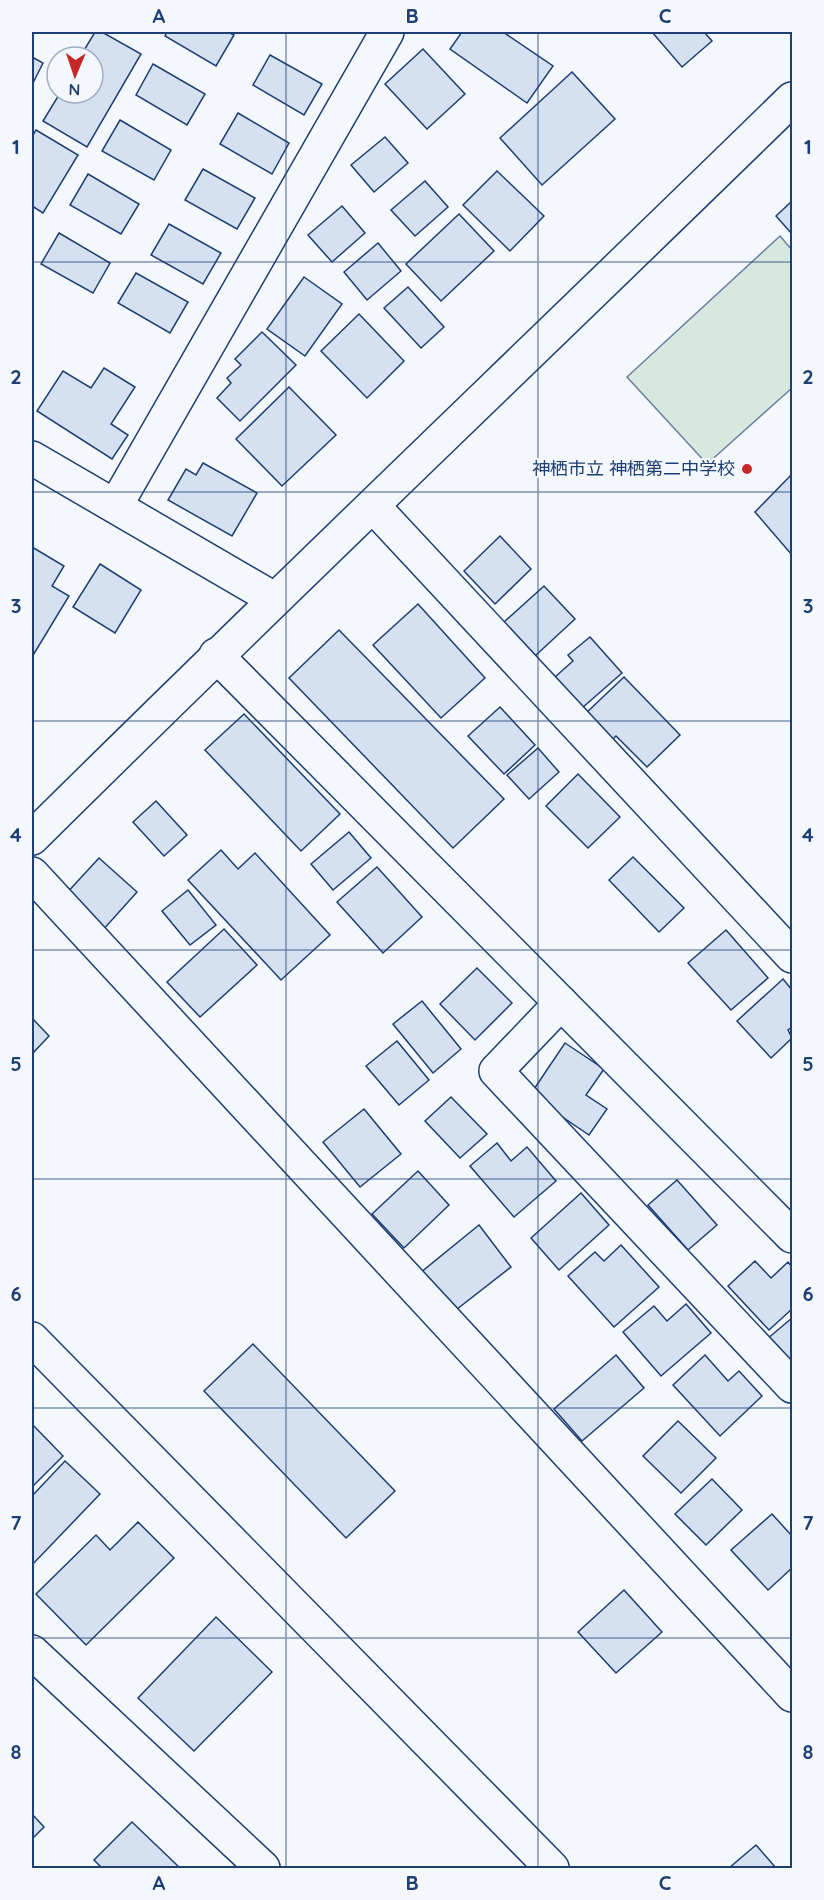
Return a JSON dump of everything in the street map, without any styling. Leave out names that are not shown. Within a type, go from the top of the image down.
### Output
[{"type":"street","points":[[116,505],[387,32]]},
{"type":"street","points":[[32,838],[273,598],[374,507],[792,99]]},
{"type":"street","points":[[32,458],[273,598]]},
{"type":"street","points":[[374,507],[792,956]]},
{"type":"street","points":[[216,655],[792,1236]]},
{"type":"street","points":[[32,874],[792,1695]]},
{"type":"street","points":[[561,1003],[496,1071],[792,1386]]},
{"type":"street","points":[[32,1339],[552,1869]]},
{"type":"street","points":[[32,1652],[263,1869]]},
{"type":"shaded area","points":[[780,236],[792,250],[792,388],[707,464],[627,377]]},
{"type":"building","points":[[95,32],[102,32],[141,54],[87,147],[43,121],[53,105],[105,105],[105,45],[87,45]]},
{"type":"building","points":[[167,32],[228,32],[234,35],[216,66],[165,36]]},
{"type":"building","points":[[462,32],[503,32],[553,66],[527,103],[450,49]]},
{"type":"building","points":[[652,32],[704,32],[712,41],[682,67]]},
{"type":"building","points":[[423,49],[465,94],[427,129],[385,84]]},
{"type":"building","points":[[270,55],[322,84],[304,115],[253,85]]},
{"type":"building","points":[[32,57],[43,63],[32,85]]},
{"type":"building","points":[[153,64],[205,94],[187,125],[136,95]]},
{"type":"building","points":[[572,72],[615,119],[542,185],[500,138]]},
{"type":"building","points":[[238,113],[289,143],[272,174],[220,144]]},
{"type":"building","points":[[120,120],[171,150],[154,180],[102,151]]},
{"type":"building","points":[[36,130],[78,155],[43,213],[32,206],[32,137]]},
{"type":"building","points":[[385,137],[408,163],[374,192],[351,165]]},
{"type":"building","points":[[203,169],[255,198],[237,229],[185,200]]},
{"type":"building","points":[[497,171],[544,216],[510,251],[463,205]]},
{"type":"building","points":[[88,174],[139,204],[121,234],[70,205]]},
{"type":"building","points":[[425,181],[448,207],[415,236],[391,210]]},
{"type":"building","points":[[792,203],[792,234],[776,216]]},
{"type":"building","points":[[342,206],[365,233],[332,262],[308,235]]},
{"type":"building","points":[[459,214],[494,251],[441,301],[406,264]]},
{"type":"building","points":[[169,224],[221,253],[203,284],[151,255]]},
{"type":"building","points":[[59,233],[110,263],[93,293],[41,264]]},
{"type":"building","points":[[378,243],[401,271],[367,300],[344,272]]},
{"type":"building","points":[[136,273],[188,302],[170,333],[118,303]]},
{"type":"building","points":[[304,277],[342,304],[305,356],[267,329]]},
{"type":"building","points":[[408,287],[444,327],[421,348],[384,308]]},
{"type":"building","points":[[359,314],[404,361],[367,398],[321,351]]},
{"type":"building","points":[[262,332],[296,365],[240,421],[217,398],[231,383],[227,378],[241,365],[235,359]]},
{"type":"building","points":[[104,368],[135,387],[111,424],[128,435],[112,459],[37,411],[63,371],[91,388]]},
{"type":"building","points":[[289,387],[336,435],[282,486],[236,439]]},
{"type":"building","points":[[203,463],[257,493],[232,536],[168,500],[186,469],[196,475]]},
{"type":"building","points":[[792,474],[792,555],[755,512]]},
{"type":"building","points":[[500,536],[531,569],[495,604],[464,571]]},
{"type":"building","points":[[32,547],[64,566],[52,586],[69,596],[32,657]]},
{"type":"building","points":[[100,564],[141,590],[115,633],[73,607]]},
{"type":"building","points":[[544,586],[575,619],[535,656],[504,622]]},
{"type":"building","points":[[418,604],[485,678],[441,718],[373,645]]},
{"type":"building","points":[[339,630],[504,799],[453,848],[289,678]]},
{"type":"building","points":[[590,637],[622,673],[582,708],[555,677],[573,661],[568,655]]},
{"type":"building","points":[[624,677],[680,735],[647,767],[616,736],[611,741],[584,715]]},
{"type":"building","points":[[500,707],[535,745],[504,774],[468,736]]},
{"type":"building","points":[[244,714],[340,814],[301,851],[205,750]]},
{"type":"building","points":[[538,748],[559,772],[529,799],[507,775]]},
{"type":"building","points":[[578,774],[620,817],[588,848],[546,806]]},
{"type":"building","points":[[156,801],[187,835],[164,856],[133,822]]},
{"type":"building","points":[[349,832],[371,858],[333,890],[311,864]]},
{"type":"building","points":[[221,850],[238,869],[255,853],[330,935],[281,980],[188,880]]},
{"type":"building","points":[[633,857],[684,908],[659,932],[609,880]]},
{"type":"building","points":[[99,858],[137,892],[102,931],[64,896]]},
{"type":"building","points":[[377,867],[422,917],[383,953],[337,902]]},
{"type":"building","points":[[188,890],[216,925],[190,945],[162,911]]},
{"type":"building","points":[[224,929],[257,965],[200,1017],[167,982]]},
{"type":"building","points":[[726,930],[768,978],[731,1010],[688,963]]},
{"type":"building","points":[[477,968],[512,1003],[475,1040],[440,1004]]},
{"type":"building","points":[[783,979],[792,990],[792,1027],[788,1030],[792,1038],[771,1058],[737,1021]]},
{"type":"building","points":[[422,1001],[461,1049],[433,1073],[393,1024]]},
{"type":"building","points":[[32,1018],[49,1036],[32,1054]]},
{"type":"building","points":[[397,1041],[429,1080],[399,1105],[366,1066]]},
{"type":"building","points":[[565,1043],[604,1069],[586,1095],[607,1109],[589,1135],[530,1095]]},
{"type":"building","points":[[451,1097],[487,1134],[460,1158],[425,1121]]},
{"type":"building","points":[[364,1109],[401,1154],[360,1187],[323,1142]]},
{"type":"building","points":[[497,1143],[511,1161],[527,1147],[556,1181],[514,1217],[470,1166]]},
{"type":"building","points":[[418,1171],[449,1205],[404,1248],[372,1214]]},
{"type":"building","points":[[677,1180],[717,1225],[688,1250],[648,1205]]},
{"type":"building","points":[[581,1193],[609,1225],[559,1270],[531,1238]]},
{"type":"building","points":[[479,1225],[511,1267],[452,1313],[420,1273]]},
{"type":"building","points":[[621,1245],[659,1287],[614,1327],[568,1276],[595,1252],[604,1261]]},
{"type":"building","points":[[755,1261],[771,1278],[788,1262],[792,1267],[792,1309],[769,1330],[728,1286]]},
{"type":"building","points":[[686,1304],[711,1333],[661,1376],[623,1332],[654,1306],[667,1321]]},
{"type":"building","points":[[792,1318],[792,1368],[767,1339]]},
{"type":"building","points":[[253,1344],[395,1491],[346,1538],[204,1391]]},
{"type":"building","points":[[616,1355],[644,1388],[582,1441],[554,1409]]},
{"type":"building","points":[[705,1355],[728,1381],[739,1371],[762,1396],[720,1436],[673,1385]]},
{"type":"building","points":[[678,1421],[716,1458],[681,1493],[643,1456]]},
{"type":"building","points":[[32,1424],[63,1456],[32,1487]]},
{"type":"building","points":[[65,1461],[100,1494],[32,1565],[32,1496]]},
{"type":"building","points":[[712,1479],[742,1510],[706,1545],[675,1514]]},
{"type":"building","points":[[772,1514],[792,1536],[792,1568],[768,1590],[731,1550]]},
{"type":"building","points":[[138,1522],[174,1558],[86,1645],[36,1594],[96,1535],[110,1550]]},
{"type":"building","points":[[624,1590],[662,1632],[616,1673],[578,1632]]},
{"type":"building","points":[[216,1617],[272,1672],[194,1751],[138,1698]]},
{"type":"building","points":[[32,1814],[44,1827],[32,1839]]},
{"type":"building","points":[[132,1822],[180,1868],[102,1868],[94,1860]]},
{"type":"building","points":[[756,1845],[776,1868],[729,1868]]},
{"type":"place","name":"神栖市立 神栖第二中学校","points":[[747,469]]}]
